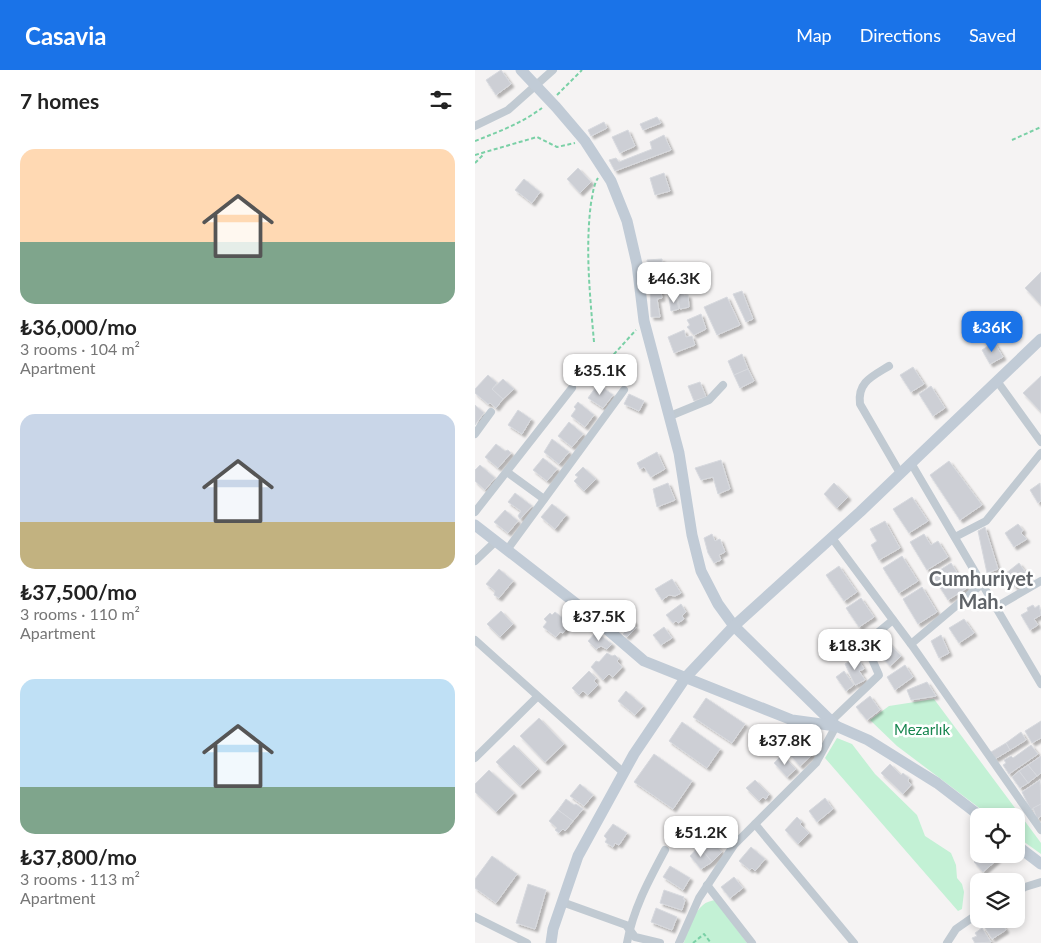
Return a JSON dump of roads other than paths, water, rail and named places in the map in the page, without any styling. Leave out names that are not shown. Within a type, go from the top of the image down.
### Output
[{"type":"street","points":[[521,70],[551,101],[585,141],[611,182],[627,222],[637,264],[644,321],[679,453],[692,535],[701,572],[718,604],[734,626],[833,724]]},
{"type":"street","points":[[475,126],[508,110],[553,70]]},
{"type":"street","points":[[551,943],[553,929],[578,856],[634,754],[686,677],[734,626],[832,538],[1041,339]]},
{"type":"street","points":[[889,366],[863,384],[859,393],[860,404],[900,473]]},
{"type":"street","points":[[997,381],[1041,442]]},
{"type":"street","points":[[670,416],[709,400],[723,385]]},
{"type":"street","points":[[475,512],[573,388]]},
{"type":"street","points":[[507,550],[624,390]]},
{"type":"street","points":[[475,434],[491,412]]},
{"type":"street","points":[[955,537],[986,521],[1041,453]]},
{"type":"street","points":[[911,463],[1041,684]]},
{"type":"street","points":[[507,472],[545,499]]},
{"type":"street","points":[[475,525],[587,612],[645,661],[792,720],[833,724],[868,740],[914,768],[970,808]]},
{"type":"street","points":[[832,538],[911,644],[1041,830]]},
{"type":"street","points":[[475,561],[496,542]]},
{"type":"street","points":[[996,607],[1041,581]]},
{"type":"street","points":[[911,644],[982,584]]},
{"type":"street","points":[[679,943],[699,898],[734,845],[816,764],[833,724],[879,675],[865,643],[893,620]]},
{"type":"street","points":[[475,640],[537,697],[624,772]]},
{"type":"street","points":[[475,758],[537,697]]},
{"type":"street","points":[[755,824],[854,943]]},
{"type":"street","points":[[627,943],[629,929],[643,892],[665,850]]},
{"type":"street","points":[[1025,852],[1041,864]]},
{"type":"street","points":[[1025,887],[1041,882]]},
{"type":"street","points":[[707,885],[752,943]]},
{"type":"street","points":[[562,902],[626,925],[635,936],[660,943]]},
{"type":"street","points":[[475,918],[527,943]]},
{"type":"street","points":[[947,943],[956,929],[970,919]]},
{"type":"district","name":"Cumhuriyet Mah.","points":[[981,590]]},
{"type":"park label","name":"Mezarlık","points":[[922,730]]}]
